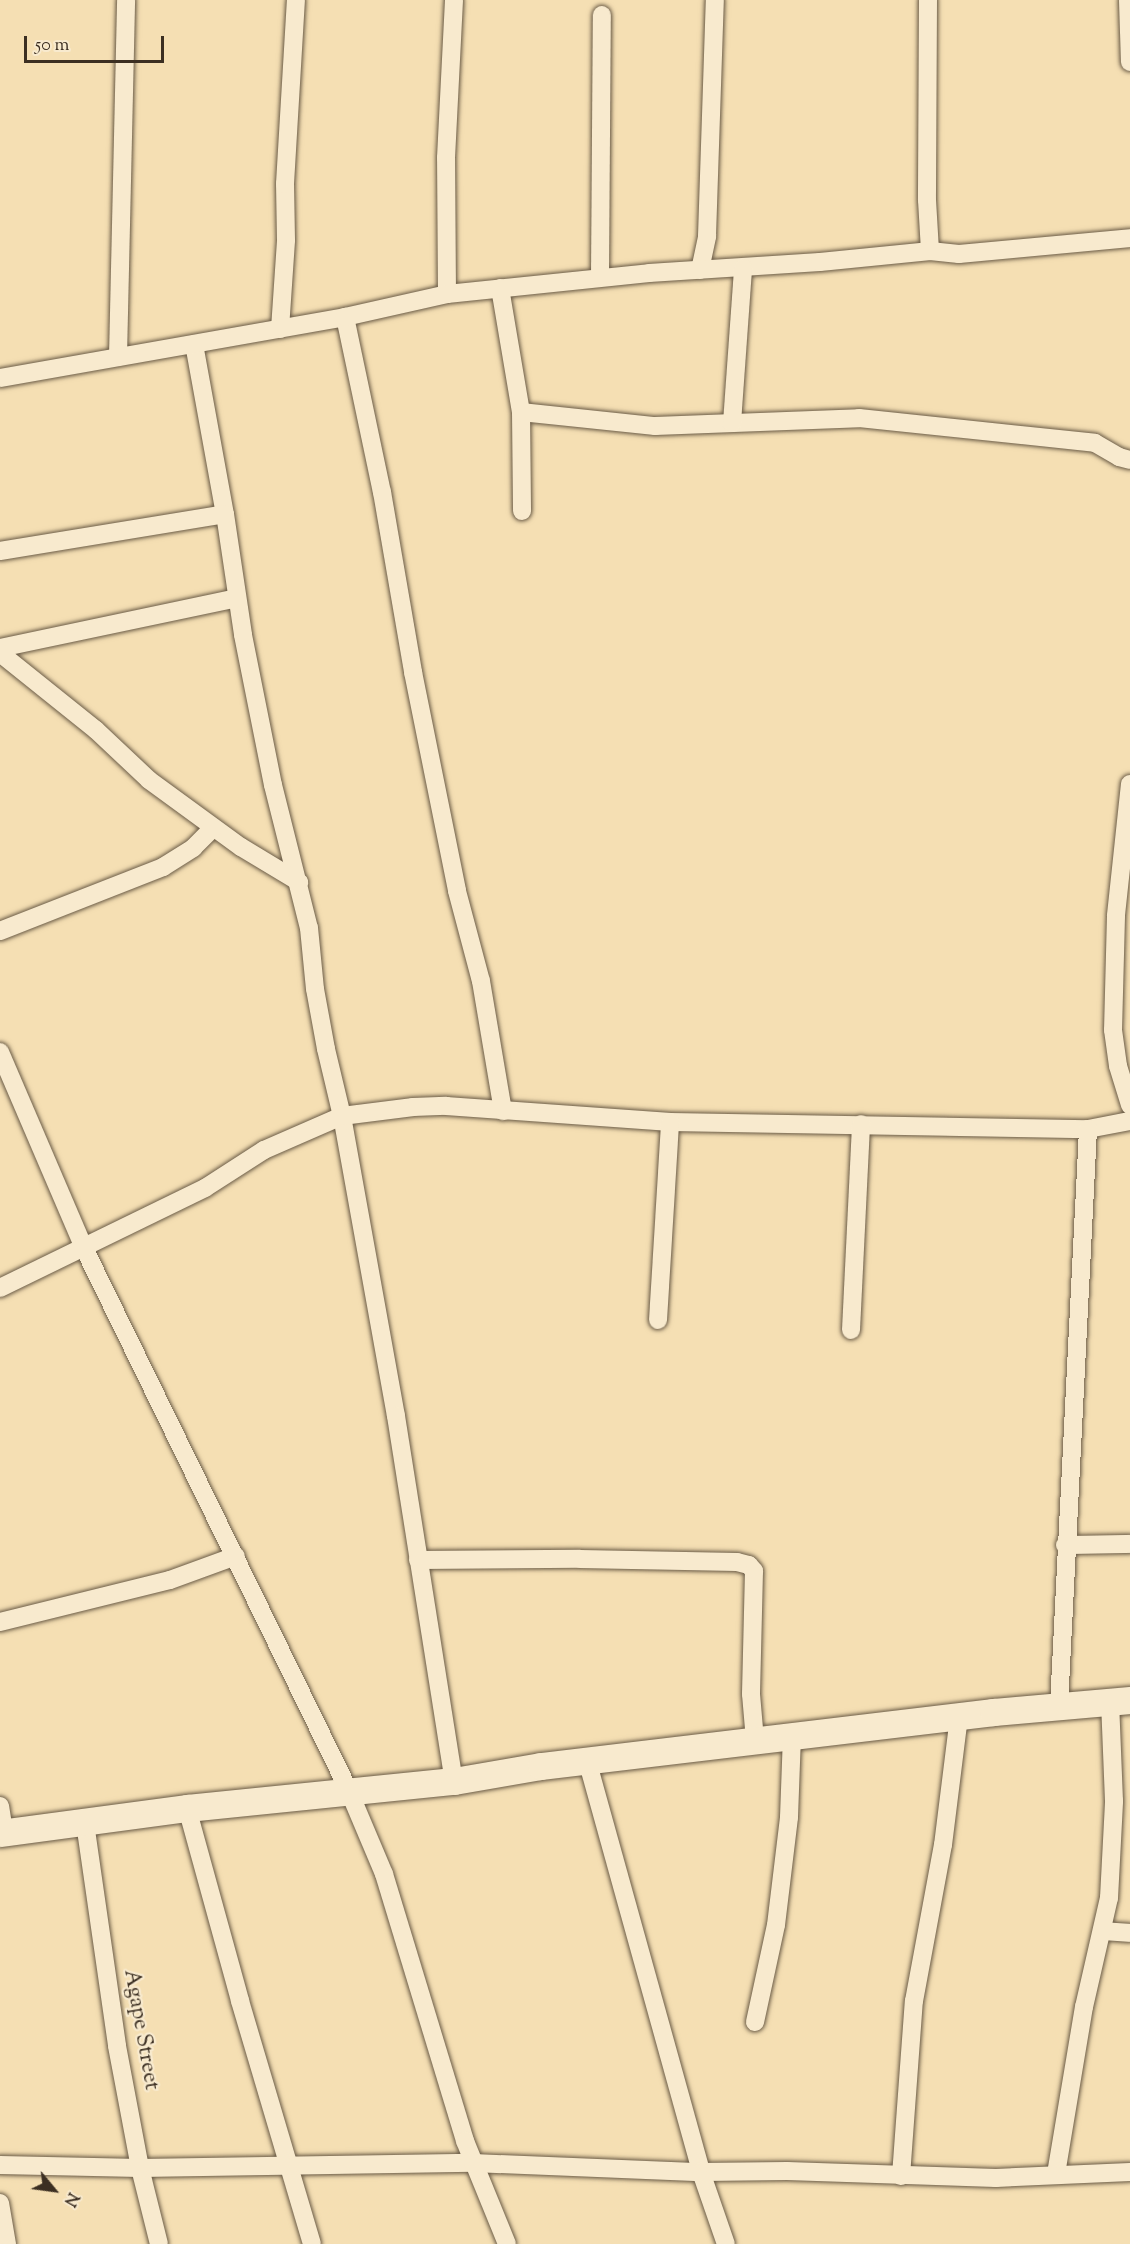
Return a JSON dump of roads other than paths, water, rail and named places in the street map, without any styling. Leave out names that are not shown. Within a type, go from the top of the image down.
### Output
[{"type":"main road","points":[[1,1824],[85,1822],[187,1808],[454,1781],[587,1760],[792,1736],[1120,1701]]},
{"type":"street","points":[[118,357],[126,0]]},
{"type":"street","points":[[280,329],[286,240],[285,184],[296,0]]},
{"type":"street","points":[[447,294],[446,158],[454,0]]},
{"type":"street","points":[[700,270],[707,236],[715,0]]},
{"type":"street","points":[[928,0],[927,200],[930,251]]},
{"type":"street","points":[[1128,0],[1130,62]]},
{"type":"street","points":[[600,277],[602,15]]},
{"type":"street","points":[[0,378],[345,317],[447,294],[600,277],[743,268],[930,251],[959,254],[1130,238]]},
{"type":"street","points":[[732,423],[743,268]]},
{"type":"street","points":[[500,288],[521,412],[522,511]]},
{"type":"street","points":[[345,317],[382,492],[413,672],[457,891],[481,981],[503,1111]]},
{"type":"street","points":[[194,344],[225,514],[237,598],[273,785],[309,928],[315,989],[342,1116],[396,1416],[454,1781]]},
{"type":"street","points":[[521,412],[655,426],[860,418],[1095,443],[1130,460]]},
{"type":"street","points":[[0,551],[225,514]]},
{"type":"street","points":[[0,648],[237,598]]},
{"type":"street","points":[[0,653],[96,730],[149,780],[213,828],[299,882]]},
{"type":"street","points":[[1130,784],[1116,916],[1121,1009],[1118,1066],[1130,1105]]},
{"type":"street","points":[[0,931],[162,867],[193,848],[213,828]]},
{"type":"street","points":[[0,1052],[83,1246],[349,1791],[384,1874],[473,2163],[507,2244]]},
{"type":"street","points":[[2,1280],[83,1246],[206,1188],[264,1150],[342,1116],[413,1107],[670,1122],[1088,1129],[1130,1121]]},
{"type":"street","points":[[658,1320],[670,1122]]},
{"type":"street","points":[[851,1330],[861,1124]]},
{"type":"street","points":[[1059,1706],[1065,1545],[1088,1129]]},
{"type":"street","points":[[1065,1545],[1130,1544]]},
{"type":"street","points":[[0,1622],[170,1580],[236,1556]]},
{"type":"street","points":[[418,1560],[591,1559],[737,1562],[749,1565],[754,1571],[751,1694],[755,1741]]},
{"type":"street","points":[[1056,2174],[1084,2007],[1102,1931],[1113,1859],[1120,1701]]},
{"type":"street","points":[[901,2176],[914,2001],[943,1845],[959,1717]]},
{"type":"street","points":[[755,2022],[777,1914],[789,1817],[792,1736]]},
{"type":"street","points":[[587,1760],[701,2172],[726,2244]]},
{"type":"street","points":[[187,1808],[312,2244]]},
{"type":"street","name":"Agape Street","points":[[85,1822],[99,1933],[140,2168],[159,2244]]},
{"type":"street","points":[[1102,1931],[1130,1933]]},
{"type":"street","points":[[0,2165],[140,2168],[473,2163],[701,2172],[787,2171],[996,2178],[1130,2172]]},
{"type":"street","points":[[0,2203],[7,2244]]}]
